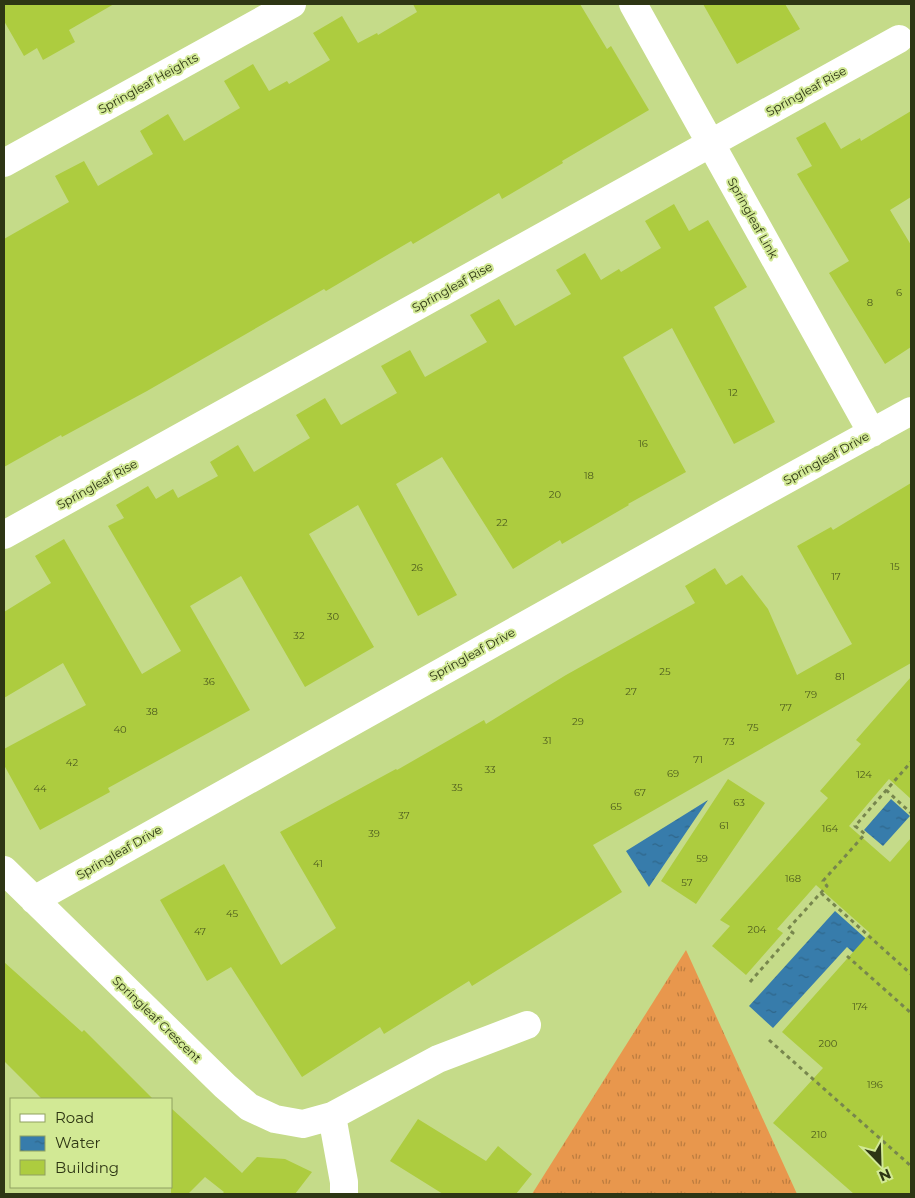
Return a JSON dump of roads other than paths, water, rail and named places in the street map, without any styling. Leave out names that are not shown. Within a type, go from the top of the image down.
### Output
[{"type":"street","name":"Springleaf Heights","points":[[4,162],[292,4]]},
{"type":"street","name":"Springleaf Link","points":[[633,4],[872,433]]},
{"type":"street","name":"Springleaf Rise","points":[[4,535],[899,39]]},
{"type":"street","name":"Springleaf Drive","points":[[34,900],[911,411]]},
{"type":"street","name":"Springleaf Crescent","points":[[4,870],[249,1107],[275,1119],[303,1124],[332,1116],[438,1059],[527,1025]]},
{"type":"street","points":[[332,1116],[344,1182],[344,1194]]},
{"type":"water","points":[[891,799],[910,816],[883,846],[864,830]]},
{"type":"water","points":[[708,800],[649,887],[626,851]]},
{"type":"water","points":[[835,911],[911,979],[911,1005],[847,947],[773,1028],[749,1006]]}]
